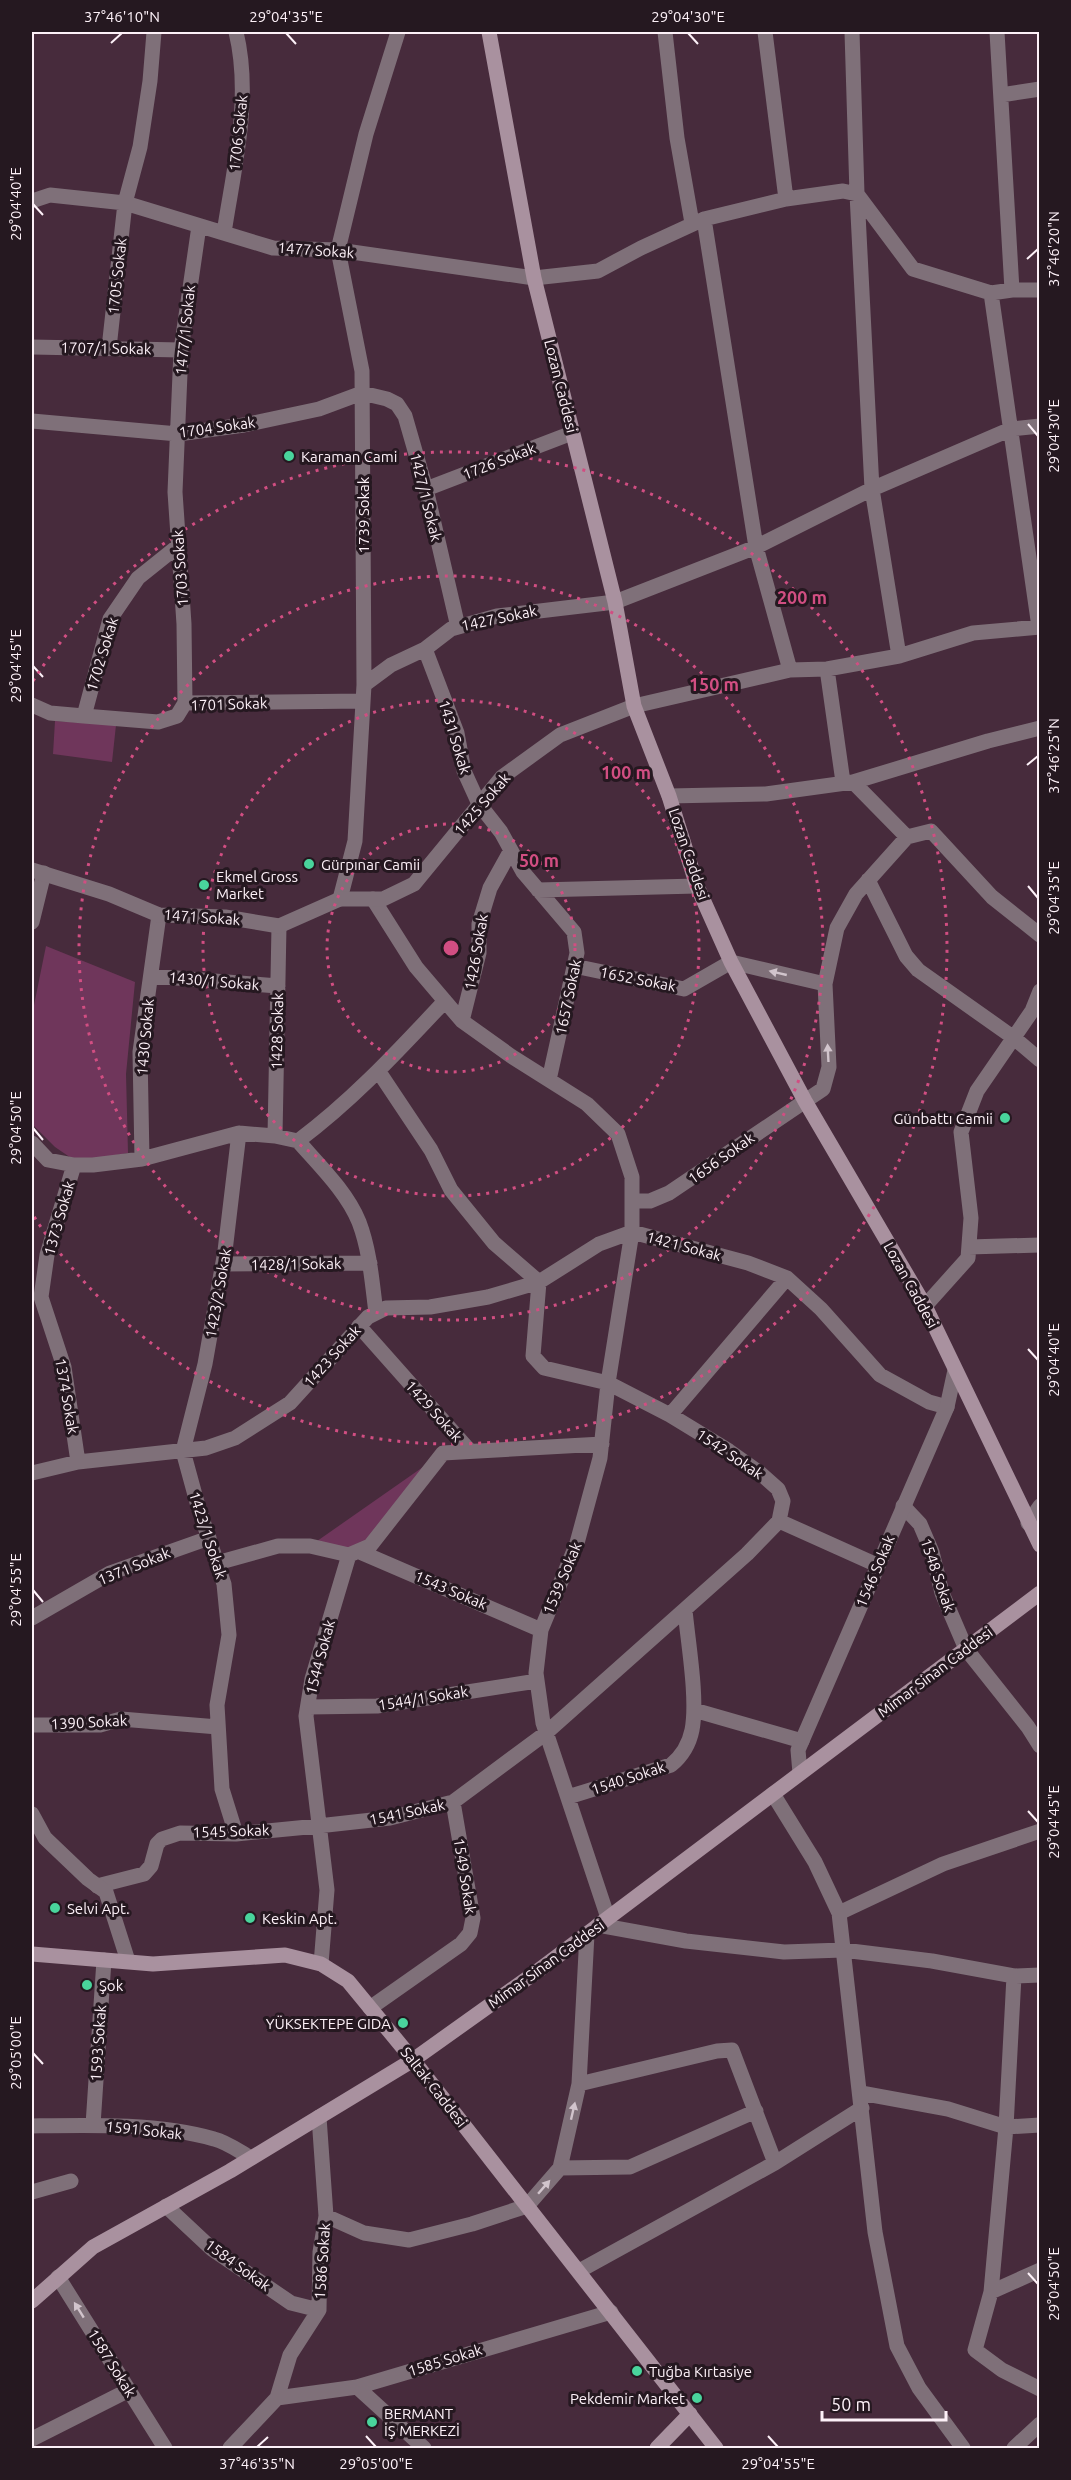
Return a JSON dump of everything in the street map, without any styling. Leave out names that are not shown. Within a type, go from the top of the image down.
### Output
[{"type":"main road","name":"Lozan Caddesi","points":[[489,32],[534,278],[615,602],[634,706],[669,796],[698,886],[731,962],[805,1101],[925,1306],[1040,1545]]},
{"type":"main road","name":"Mimar Sinan Caddesi","points":[[32,2301],[93,2247],[251,2158],[413,2060],[598,1926],[1040,1593]]},
{"type":"main road","name":"Saltak Caddesi","points":[[32,1954],[153,1964],[285,1956],[321,1964],[348,1981],[413,2060],[716,2448]]},
{"type":"main road","points":[[657,2448],[690,2414]]},
{"type":"street","name":"1705 Sokak","points":[[109,348],[125,203],[141,147],[154,32]]},
{"type":"street","name":"1706 Sokak","points":[[224,234],[244,102],[240,49],[236,32]]},
{"type":"street","name":"1739 Sokak","points":[[340,899],[355,841],[364,685],[362,371],[339,249],[366,134],[398,32]]},
{"type":"street","points":[[665,32],[677,138],[698,221],[756,547],[790,670]]},
{"type":"street","points":[[765,32],[786,199]]},
{"type":"street","points":[[852,32],[857,194],[872,489],[899,656]]},
{"type":"street","points":[[997,32],[1012,290]]},
{"type":"street","points":[[1001,95],[1040,89]]},
{"type":"street","name":"1477 Sokak","points":[[32,201],[50,195],[125,203],[273,248],[339,249],[534,278],[598,271],[698,221],[786,199],[843,191],[857,194]]},
{"type":"street","points":[[857,194],[913,269],[991,293],[1040,290]]},
{"type":"street","name":"1477/1 Sokak","points":[[178,434],[181,350],[199,226]]},
{"type":"street","points":[[991,293],[1039,627]]},
{"type":"street","name":"1707/1 Sokak","points":[[32,347],[181,350]]},
{"type":"street","name":"1704 Sokak","points":[[32,421],[178,434],[244,425],[319,409],[362,393]]},
{"type":"street","name":"1427/1 Sokak","points":[[362,393],[397,404],[405,417],[426,489],[458,627]]},
{"type":"street","name":"1427 Sokak","points":[[364,685],[391,665],[425,649],[451,629],[497,616],[615,602],[756,547],[872,489],[1011,429],[1040,426]]},
{"type":"street","name":"1726 Sokak","points":[[426,489],[572,433]]},
{"type":"street","name":"1703 Sokak","points":[[178,434],[175,492],[184,624],[185,703]]},
{"type":"street","name":"1702 Sokak","points":[[84,716],[110,619],[138,578],[178,546]]},
{"type":"street","name":"1425 Sokak","points":[[373,899],[383,899],[414,884],[502,777],[560,735],[634,706],[790,670],[827,669],[899,656],[973,633],[1039,627]]},
{"type":"street","name":"1431 Sokak","points":[[425,649],[457,733],[465,771],[479,804],[501,832],[510,852]]},
{"type":"street","points":[[827,669],[848,782],[906,837],[931,831],[992,897],[1040,935]]},
{"type":"street","name":"1701 Sokak","points":[[32,705],[50,714],[158,722],[177,716],[185,703],[363,701]]},
{"type":"street","points":[[669,796],[766,794],[848,782],[1040,728]]},
{"type":"street","name":"1656 Sokak","points":[[632,1200],[650,1201],[669,1193],[823,1089],[829,1066],[825,984],[837,928],[856,894],[906,837]]},
{"type":"street","name":"1657 Sokak","points":[[510,852],[523,872],[574,932],[577,952],[549,1080]]},
{"type":"street","name":"1426 Sokak","points":[[462,1021],[479,953],[479,924],[490,888],[510,852]]},
{"type":"street","points":[[32,922],[38,871]]},
{"type":"street","name":"1471 Sokak","points":[[38,871],[109,894],[159,915],[225,917],[279,926]]},
{"type":"street","points":[[868,880],[906,956],[918,970],[1014,1038],[1040,1060]]},
{"type":"street","points":[[538,890],[698,886]]},
{"type":"street","points":[[279,926],[340,899],[373,899]]},
{"type":"street","name":"1421 Sokak","points":[[373,899],[416,967],[462,1021],[587,1104],[618,1134],[632,1177],[632,1232],[748,1263],[787,1278],[821,1309],[880,1376],[929,1402],[947,1407]]},
{"type":"street","name":"1430 Sokak","points":[[142,1159],[140,1052],[159,915]]},
{"type":"street","name":"1428 Sokak","points":[[274,1136],[279,926]]},
{"type":"street","points":[[731,962],[825,984]]},
{"type":"street","name":"1652 Sokak","points":[[574,966],[684,988],[731,962]]},
{"type":"street","name":"1430/1 Sokak","points":[[151,975],[278,986]]},
{"type":"street","points":[[925,1306],[968,1258],[971,1218],[961,1132],[977,1091],[1032,1011],[1040,991]]},
{"type":"street","points":[[298,1141],[336,1112],[379,1072],[445,1000]]},
{"type":"street","points":[[379,1072],[431,1150],[450,1190],[495,1243],[539,1282]]},
{"type":"street","points":[[32,1143],[48,1160],[74,1165],[142,1159],[239,1133],[298,1141],[344,1197],[358,1221],[370,1263],[376,1313]]},
{"type":"street","name":"1423/2 Sokak","points":[[183,1451],[205,1364],[223,1264],[239,1133]]},
{"type":"street","name":"1373 Sokak","points":[[36,1298],[74,1165]]},
{"type":"street","name":"1423 Sokak","points":[[32,1473],[78,1462],[206,1448],[235,1438],[290,1403],[368,1317],[387,1308],[430,1307],[488,1297],[539,1282],[599,1244],[632,1232]]},
{"type":"street","name":"1539 Sokak","points":[[598,1926],[567,1797],[543,1723],[537,1681],[540,1630],[577,1543],[590,1504],[602,1444],[608,1383],[632,1232]]},
{"type":"street","points":[[969,1247],[1040,1245]]},
{"type":"street","name":"1428/1 Sokak","points":[[223,1264],[370,1263]]},
{"type":"street","points":[[670,1415],[787,1278]]},
{"type":"street","name":"1542 Sokak","points":[[539,1282],[533,1356],[537,1364],[568,1375],[608,1383],[670,1415],[760,1473],[778,1489],[783,1501],[779,1521]]},
{"type":"street","name":"1374 Sokak","points":[[36,1298],[64,1366],[78,1462]]},
{"type":"street","name":"1429 Sokak","points":[[359,1326],[469,1450],[602,1444]]},
{"type":"street","name":"1546 Sokak","points":[[800,1773],[798,1750],[947,1407],[955,1370]]},
{"type":"street","name":"1544 Sokak","points":[[321,1964],[327,1890],[306,1716],[312,1679],[354,1554],[370,1546],[443,1453],[469,1450]]},
{"type":"street","name":"1423/1 Sokak","points":[[183,1451],[224,1584],[229,1635],[217,1705],[218,1727],[222,1789],[236,1834]]},
{"type":"street","name":"1548 Sokak","points":[[903,1506],[920,1524],[932,1552],[942,1593],[966,1649],[1028,1727],[1040,1746]]},
{"type":"street","points":[[1028,1523],[1040,1506]]},
{"type":"street","points":[[546,1733],[747,1554],[779,1521],[877,1565]]},
{"type":"street","name":"1371 Sokak","points":[[32,1618],[110,1573],[209,1538]]},
{"type":"street","name":"1543 Sokak","points":[[217,1563],[278,1546],[310,1546],[354,1554],[540,1630]]},
{"type":"street","name":"1540 Sokak","points":[[567,1797],[671,1765],[686,1748],[692,1731],[694,1710],[685,1610]]},
{"type":"street","name":"1544/1 Sokak","points":[[308,1707],[376,1706],[537,1681]]},
{"type":"street","points":[[694,1710],[802,1741]]},
{"type":"street","name":"1390 Sokak","points":[[32,1725],[100,1725],[121,1719],[218,1727]]},
{"type":"street","name":"1541 Sokak","points":[[318,1826],[390,1818],[453,1802],[546,1733]]},
{"type":"street","points":[[773,1794],[815,1862],[838,1913],[875,2232],[897,2346],[919,2388],[963,2448]]},
{"type":"street","name":"1549 Sokak","points":[[370,2008],[461,1944],[470,1933],[473,1918],[453,1802]]},
{"type":"street","points":[[32,1814],[45,1838],[106,1892],[128,1961]]},
{"type":"street","name":"1545 Sokak","points":[[97,1886],[144,1874],[151,1866],[153,1852],[162,1839],[180,1833],[236,1834],[318,1826]]},
{"type":"street","points":[[838,1913],[944,1864],[1040,1831]]},
{"type":"street","points":[[326,2216],[364,2234],[409,2240],[472,2224],[527,2206],[560,2168],[579,2084],[598,1926],[686,1941],[784,1952],[843,1950],[932,1961],[1014,1976],[1040,1975]]},
{"type":"street","name":"1593 Sokak","points":[[93,2125],[104,1960]]},
{"type":"street","points":[[1014,1976],[1006,2127],[991,2292],[975,2350],[1002,2370],[1040,2389]]},
{"type":"street","points":[[579,2084],[717,2051],[732,2050],[775,2163]]},
{"type":"street","points":[[579,2271],[775,2163],[861,2101],[948,2109],[1006,2127],[1040,2125]]},
{"type":"street","points":[[560,2168],[630,2167],[756,2111]]},
{"type":"street","name":"1586 Sokak","points":[[230,2448],[277,2398],[290,2355],[319,2310],[320,2252],[326,2216],[319,2117]]},
{"type":"street","name":"1591 Sokak","points":[[32,2126],[93,2125],[168,2131],[216,2139],[251,2158]]},
{"type":"street","points":[[32,2192],[71,2181]]},
{"type":"street","name":"1584 Sokak","points":[[166,2206],[212,2249],[291,2303],[319,2310]]},
{"type":"street","points":[[991,2292],[1040,2270]]},
{"type":"street","name":"1587 Sokak","points":[[58,2277],[165,2448]]},
{"type":"street","name":"1585 Sokak","points":[[277,2398],[357,2387],[611,2312]]},
{"type":"street","points":[[357,2387],[424,2448]]},
{"type":"street","points":[[32,2439],[129,2390]]},
{"type":"street","points":[[1014,2448],[1040,2424]]},
{"type":"shaded area","points":[[55,721],[116,725],[112,762],[53,754]]},
{"type":"shaded area","points":[[46,946],[135,982],[126,1074],[128,1153],[77,1162],[55,1147],[32,1124],[32,1015]]},
{"type":"shaded area","points":[[443,1453],[360,1552],[310,1546]]},
{"type":"place","name":"Karaman Cami","points":[[289,456]]},
{"type":"place","name":"Gürpınar Camii","points":[[309,864]]},
{"type":"place","name":"Ekmel Gross Market","points":[[204,885]]},
{"type":"place","name":"Günbattı Camii","points":[[1005,1118]]},
{"type":"place","name":"Selvi Apt.","points":[[55,1908]]},
{"type":"place","name":"Keskin Apt.","points":[[250,1918]]},
{"type":"place","name":"Şok","points":[[87,1985]]},
{"type":"place","name":"YÜKSEKTEPE GIDA","points":[[403,2023]]},
{"type":"place","name":"Tuğba Kırtasiye","points":[[637,2371]]},
{"type":"place","name":"Pekdemir Market","points":[[697,2398]]},
{"type":"place","name":"BERMANT İŞ MERKEZİ","points":[[372,2422]]}]
